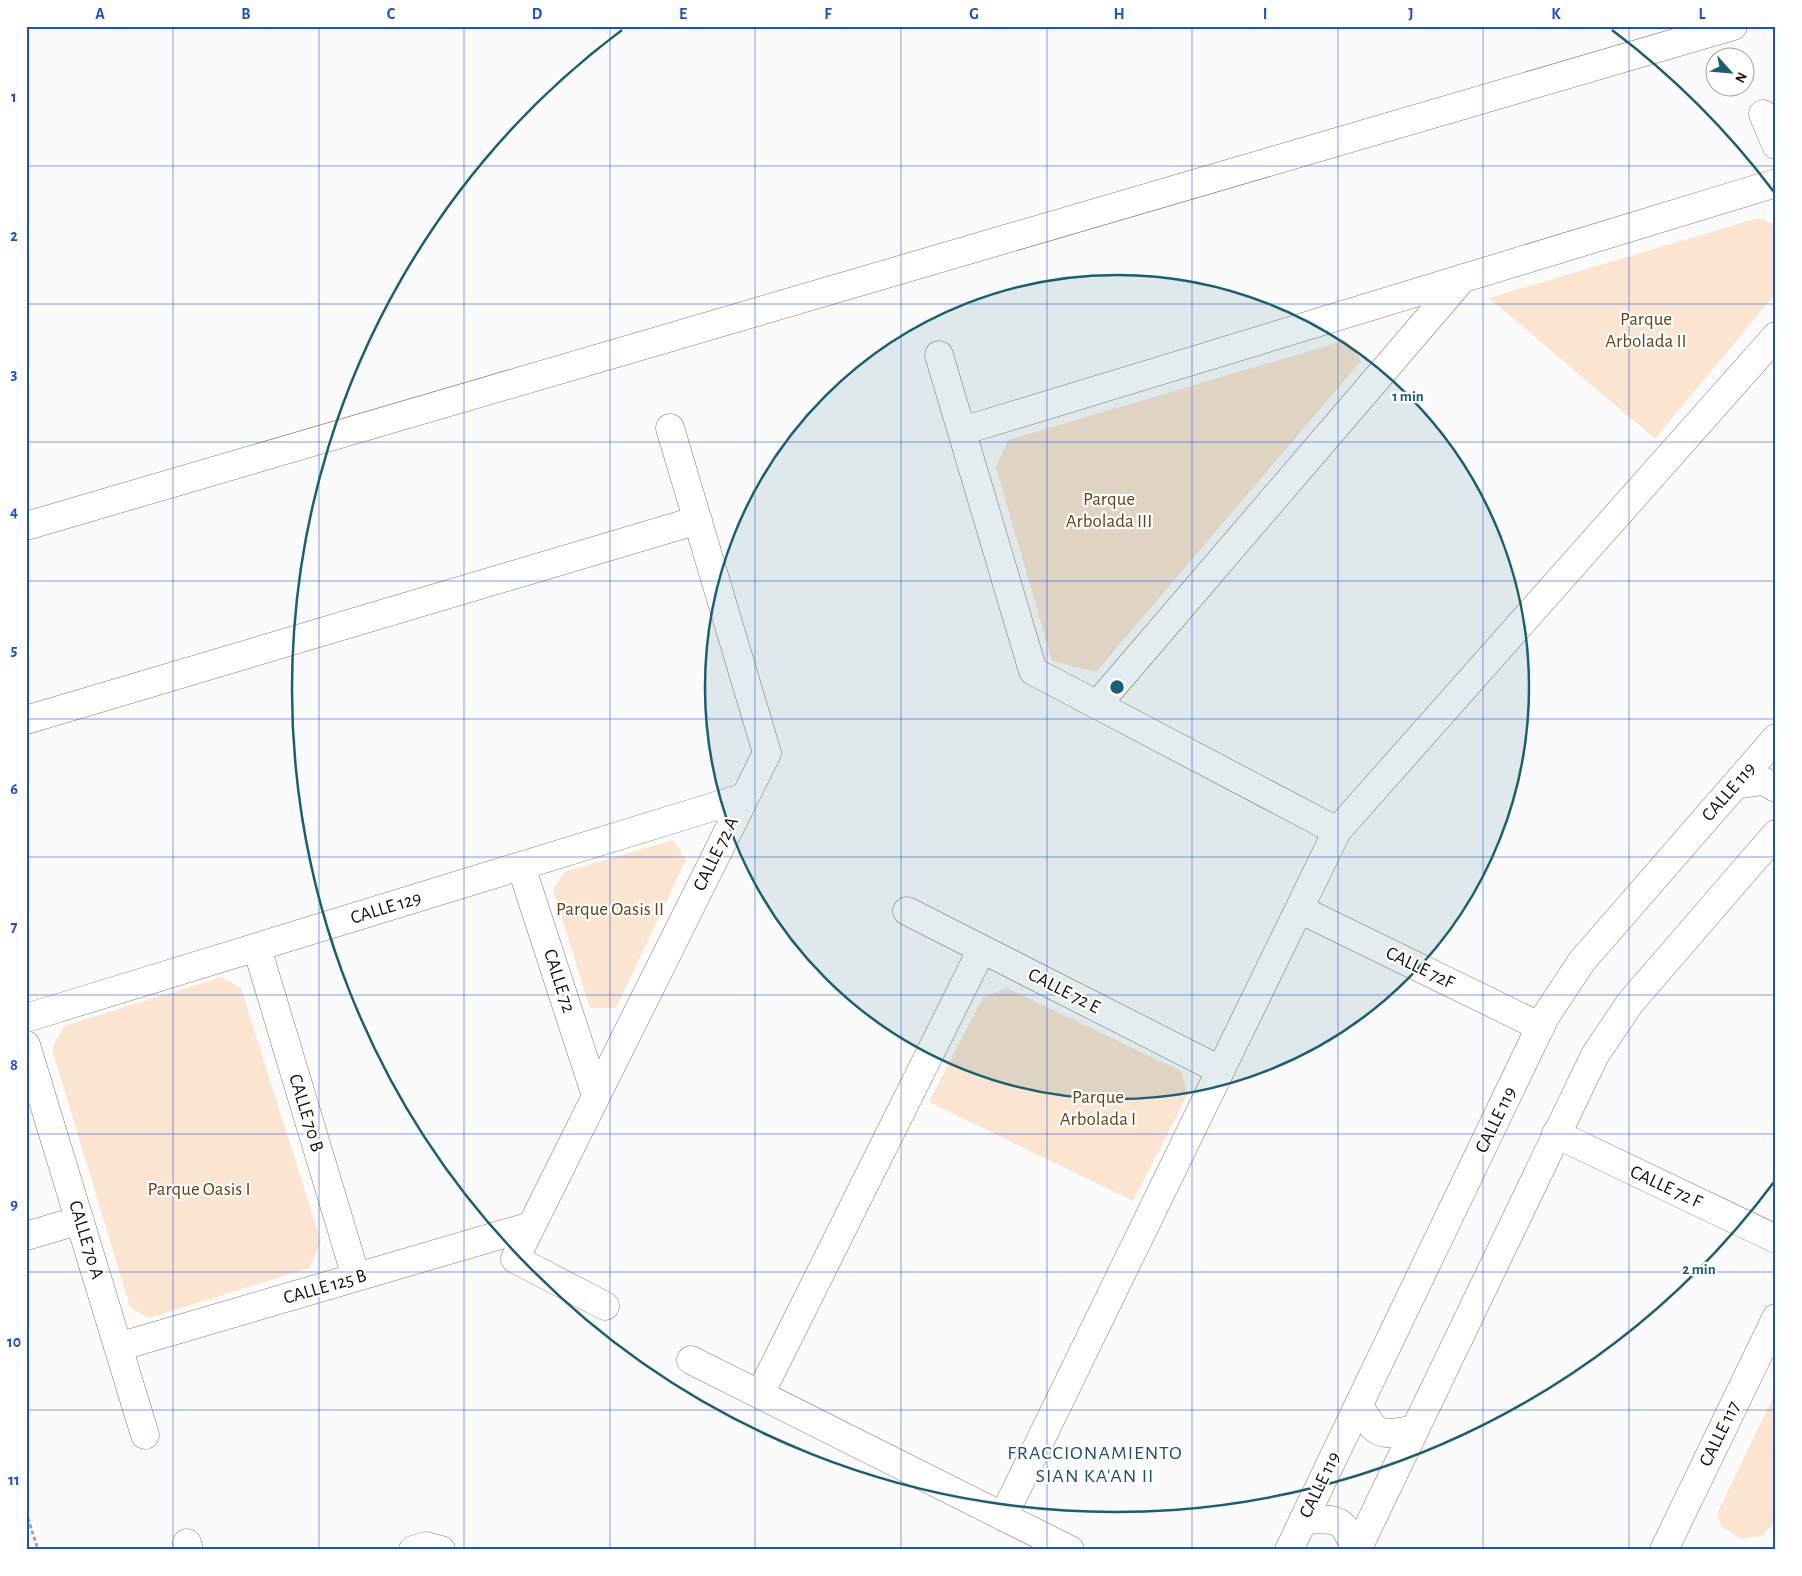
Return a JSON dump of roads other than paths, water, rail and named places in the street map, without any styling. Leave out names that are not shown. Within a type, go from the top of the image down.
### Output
[{"type":"street","points":[[26,526],[1733,26]]},
{"type":"street","points":[[1763,114],[1776,145]]},
{"type":"street","points":[[962,431],[1776,183]]},
{"type":"street","points":[[1097,705],[1463,278]]},
{"type":"street","points":[[1003,1516],[1337,831],[1776,336]]},
{"type":"street","points":[[940,354],[1033,670],[1337,831]]},
{"type":"street","name":"CALLE 72 A","points":[[605,1306],[515,1258],[767,753],[670,428]]},
{"type":"street","points":[[26,720],[698,520]]},
{"type":"street","name":"CALLE 119","points":[[1289,1550],[1541,1027],[1582,962],[1776,738]]},
{"type":"street","points":[[1735,784],[1763,781],[1776,788]]},
{"type":"street","name":"CALLE 129","points":[[26,1018],[744,797]]},
{"type":"street","points":[[1356,1550],[1594,1055],[1630,1003],[1776,834]]},
{"type":"street","name":"CALLE 72","points":[[522,866],[596,1096]]},
{"type":"street","name":"CALLE 72F","points":[[1299,909],[1541,1027]]},
{"type":"street","name":"CALLE 72 E","points":[[907,911],[1220,1070]]},
{"type":"street","name":"CALLE 70 B","points":[[257,948],[356,1277]]},
{"type":"street","points":[[760,1394],[982,949]]},
{"type":"street","name":"CALLE 70 A","points":[[26,1045],[146,1435]]},
{"type":"street","name":"CALLE 72 F","points":[[1556,1134],[1776,1239]]},
{"type":"street","points":[[26,1236],[80,1220]]},
{"type":"street","name":"CALLE 125 B","points":[[118,1347],[532,1226]]},
{"type":"street","name":"CALLE 117","points":[[1672,1547],[1776,1318]]},
{"type":"street","points":[[691,1360],[1070,1550]]},
{"type":"street","points":[[1359,1404],[1369,1424],[1378,1433],[1390,1435],[1415,1430]]},
{"type":"street","points":[[1303,1520],[1339,1522],[1347,1529],[1356,1550]]},
{"type":"street","points":[[413,1550],[426,1546],[440,1550]]},
{"type":"district","name":"FRACCIONAMIENTO SIAN KA'AN II","points":[[1095,1464]]},
{"type":"park label","name":"Parque Arbolada II","points":[[1646,330]]},
{"type":"park label","name":"Parque Arbolada III","points":[[1109,510]]},
{"type":"park label","name":"Parque Oasis II","points":[[610,909]]},
{"type":"park label","name":"Parque Arbolada I","points":[[1098,1108]]},
{"type":"park label","name":"Parque Oasis I","points":[[199,1189]]}]
